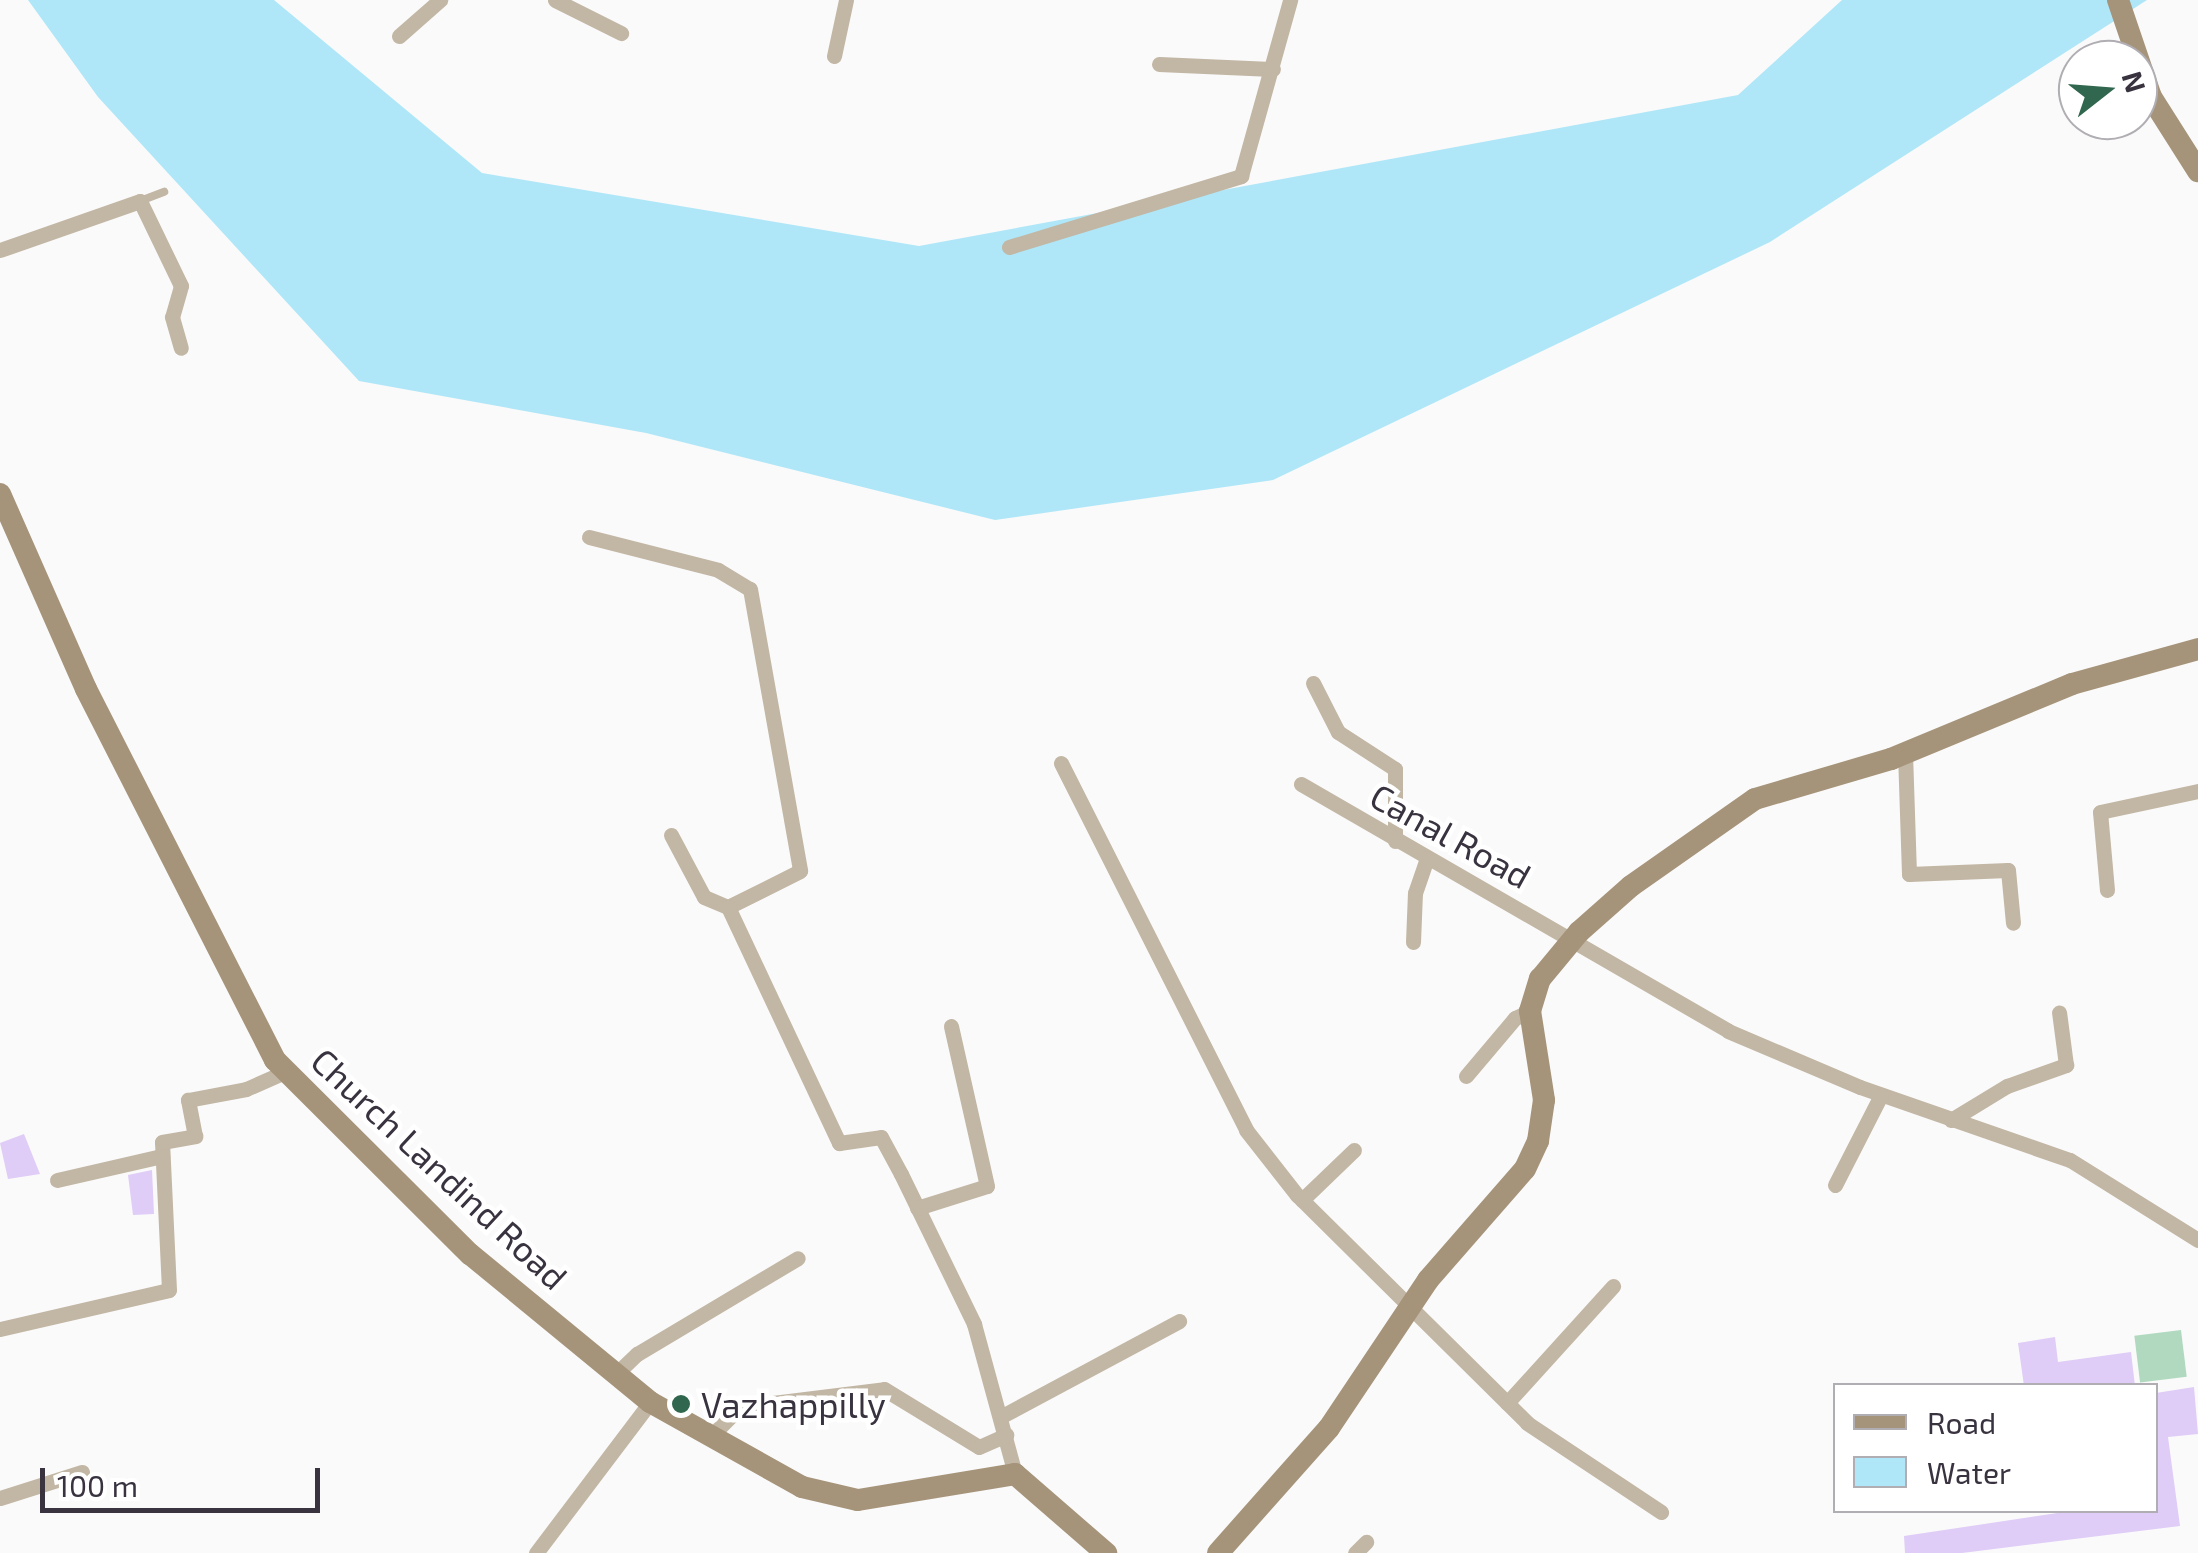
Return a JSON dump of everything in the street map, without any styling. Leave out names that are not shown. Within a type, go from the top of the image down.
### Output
[{"type":"main road","points":[[2118,0],[2151,97],[2198,170]]},
{"type":"main road","name":"Church Landind Road","points":[[0,494],[86,689],[275,1060],[470,1254],[650,1402],[802,1487],[858,1500],[1015,1474]]},
{"type":"main road","points":[[1218,1553],[1329,1428],[1411,1305],[1525,1169],[1538,1142],[1544,1100],[1530,1011],[1540,979],[1572,941],[1631,886],[1755,798],[1905,753],[2072,684],[2198,649]]},
{"type":"main road","points":[[1015,1474],[1106,1553]]},
{"type":"street","points":[[398,36],[440,0]]},
{"type":"street","points":[[554,0],[621,33]]},
{"type":"street","points":[[834,56],[846,0]]},
{"type":"street","points":[[1009,247],[1241,176],[1290,0]]},
{"type":"street","points":[[1159,64],[1273,69]]},
{"type":"street","points":[[0,250],[140,201],[181,286],[172,317],[181,348]]},
{"type":"street","points":[[589,537],[718,570],[750,590],[800,871],[728,907]]},
{"type":"street","points":[[1313,683],[1338,732],[1395,769],[1395,841]]},
{"type":"street","points":[[1905,753],[1909,874],[2008,870],[2013,923]]},
{"type":"street","points":[[1061,763],[1246,1130],[1302,1200],[1507,1404],[1660,1512]]},
{"type":"street","name":"Canal Road","points":[[1301,784],[1728,1032],[1881,1095],[2070,1160],[2198,1240]]},
{"type":"street","points":[[2107,890],[2100,812],[2198,791]]},
{"type":"street","points":[[671,835],[704,898],[728,907],[839,1144],[880,1136],[974,1324],[1015,1474]]},
{"type":"street","points":[[1413,942],[1416,893],[1427,858]]},
{"type":"street","points":[[1466,1076],[1514,1018],[1530,1011]]},
{"type":"street","points":[[1951,1120],[2007,1086],[2066,1065],[2058,1012]]},
{"type":"street","points":[[918,1208],[986,1186],[951,1026]]},
{"type":"street","points":[[0,1330],[169,1290],[162,1142],[195,1136],[188,1100],[246,1089],[286,1071]]},
{"type":"street","points":[[1835,1185],[1881,1095]]},
{"type":"street","points":[[1302,1200],[1354,1150]]},
{"type":"street","points":[[57,1180],[162,1156]]},
{"type":"street","points":[[616,1374],[636,1354],[798,1258]]},
{"type":"street","points":[[1507,1404],[1613,1286]]},
{"type":"street","points":[[1002,1416],[1179,1321]]},
{"type":"street","points":[[711,1436],[740,1407],[884,1389],[979,1447],[1006,1435]]},
{"type":"street","points":[[536,1553],[650,1402]]},
{"type":"street","points":[[0,1498],[82,1472]]},
{"type":"lane","points":[[140,201],[164,192]]},
{"type":"green space","points":[[2181,1330],[2187,1377],[2140,1382],[2134,1336]]},
{"type":"water","points":[[28,0],[274,0],[482,173],[919,246],[1738,95],[1842,0],[2147,0],[2085,40],[2058,40],[2058,57],[1770,242],[1273,480],[995,520],[646,433],[359,381],[98,97]]},
{"type":"building","points":[[24,1134],[40,1174],[8,1179],[0,1143]]},
{"type":"building","points":[[152,1170],[154,1214],[133,1215],[128,1175]]},
{"type":"building","points":[[2055,1337],[2058,1362],[2131,1352],[2135,1383],[2024,1383],[2018,1343]]},
{"type":"building","points":[[2194,1387],[2198,1434],[2168,1437],[2180,1526],[1962,1553],[1905,1553],[1904,1536],[2058,1513],[2158,1513],[2158,1393]]},
{"type":"place","name":"Vazhappilly","points":[[681,1404]]}]
